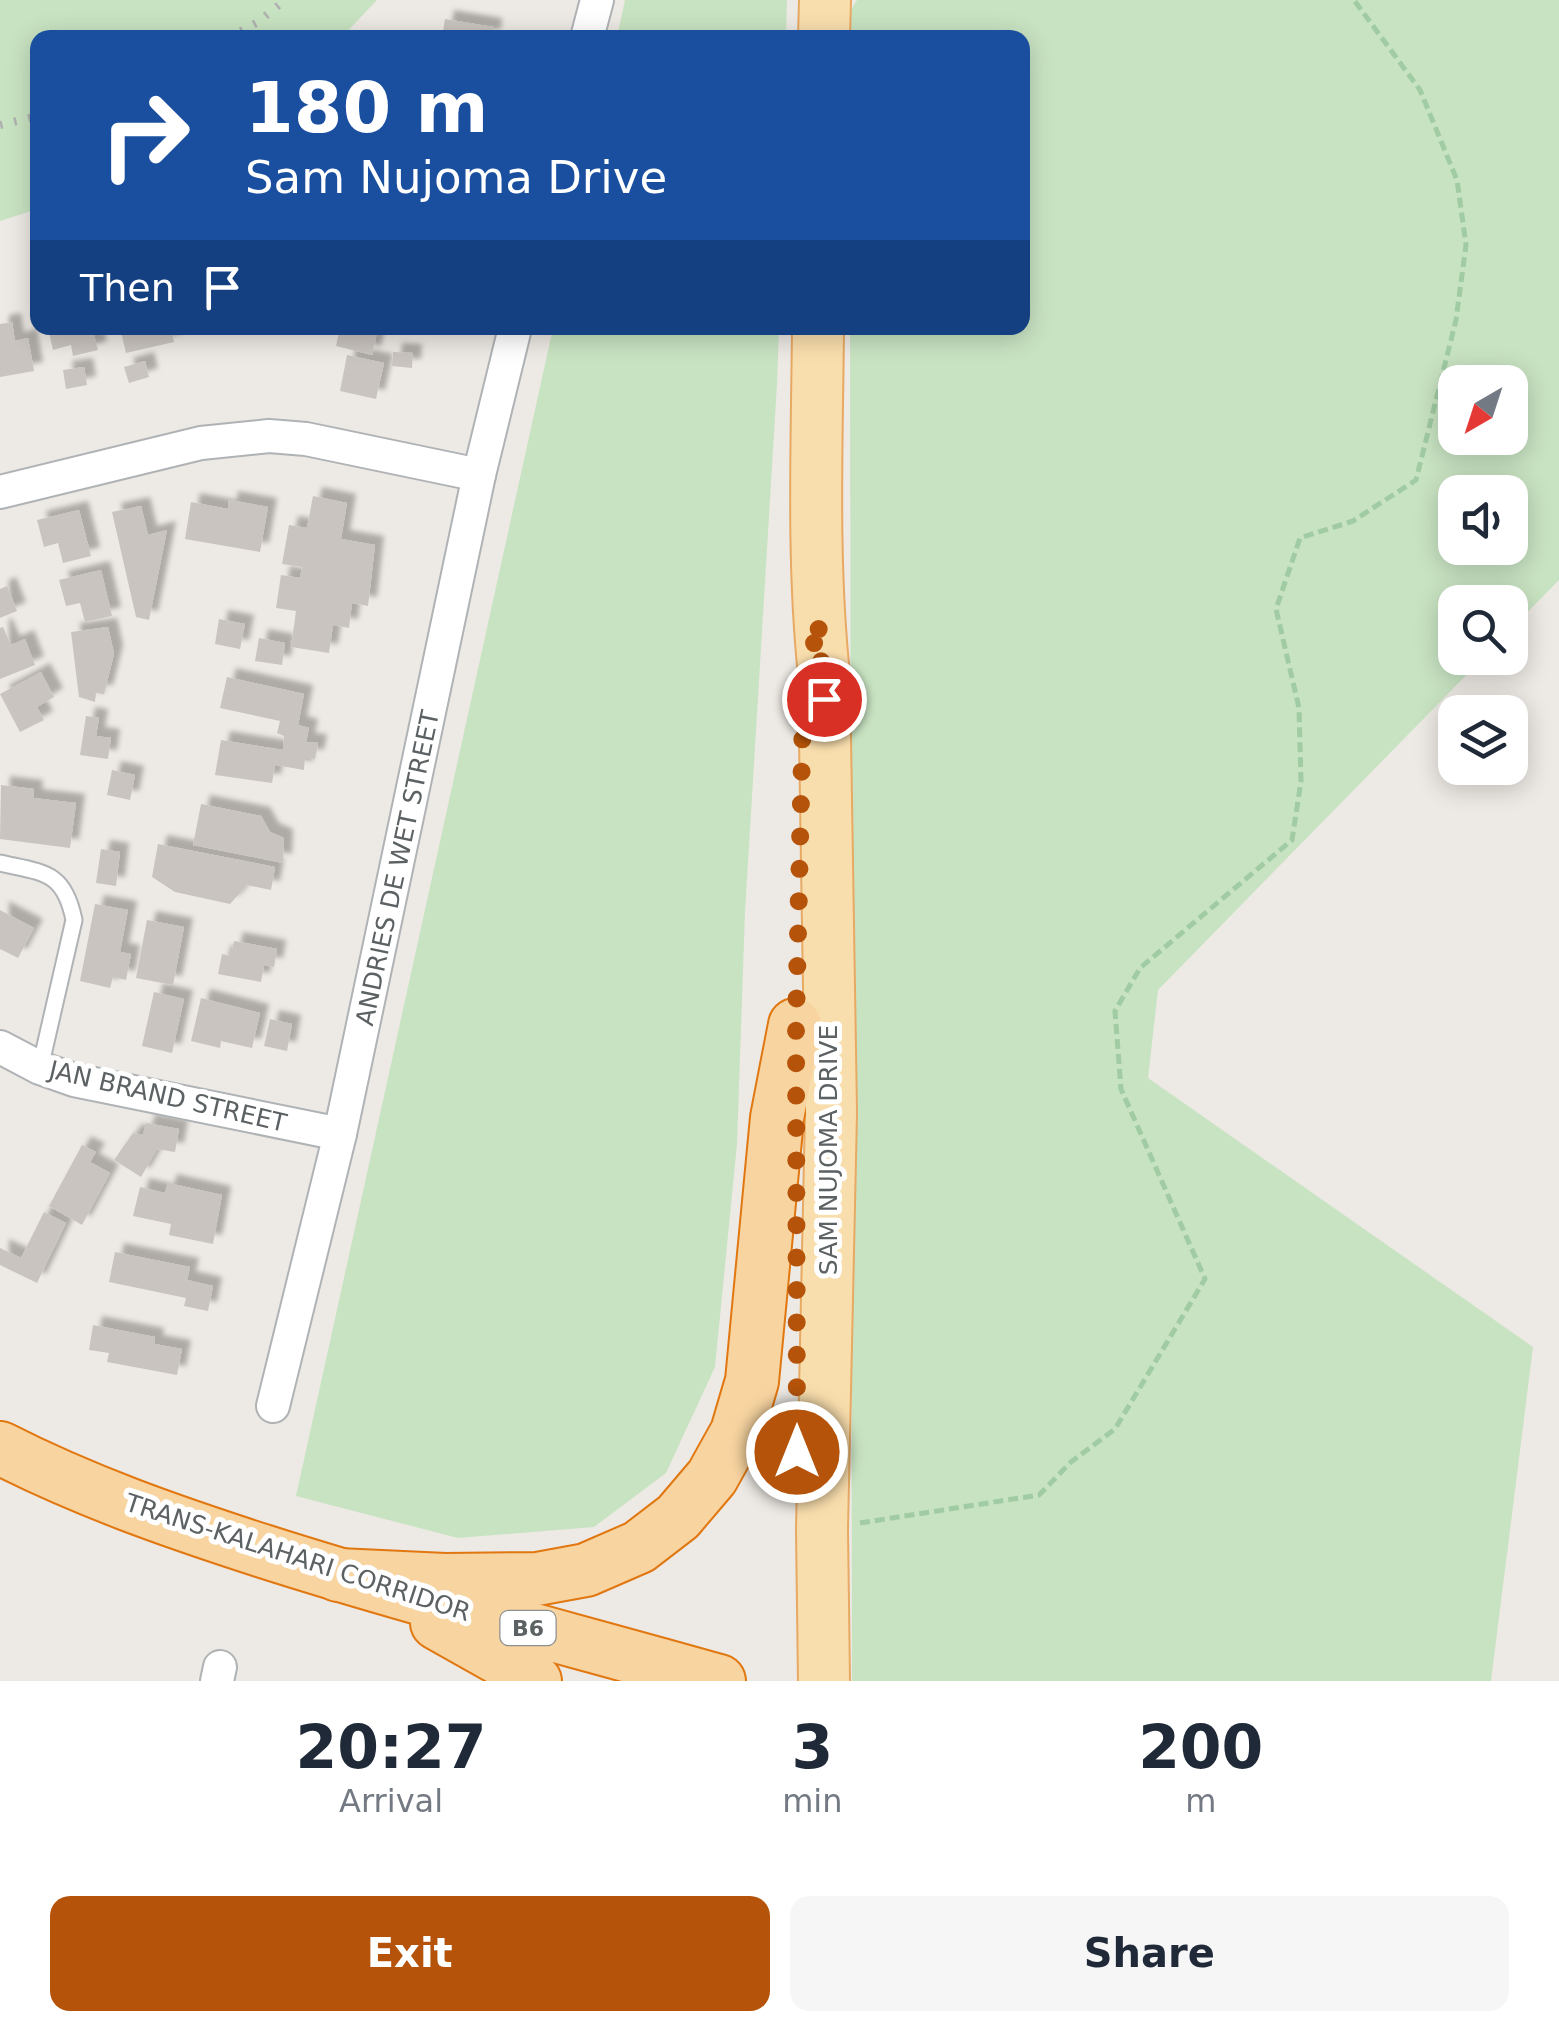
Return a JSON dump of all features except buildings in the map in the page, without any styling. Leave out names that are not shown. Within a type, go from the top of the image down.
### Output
[{"type":"highway","points":[[338,1575],[536,1579],[586,1570],[639,1547],[678,1518],[712,1477],[737,1432],[752,1381],[777,1118],[796,1025]]},
{"type":"highway","name":"TRANS-KALAHARI CORRIDOR","points":[[0,1448],[53,1475],[176,1522],[338,1575],[719,1681]]},
{"type":"highway","name":"B6","points":[[338,1575],[448,1628],[535,1681]]},
{"type":"main road","points":[[824,30],[825,0]]},
{"type":"main road","name":"SAM NUJOMA DRIVE","points":[[818,335],[818,620],[824,675],[831,1114],[822,1529],[824,1681]]},
{"type":"main road","name":"SAM NUJOMA DRIVE","points":[[798,1681],[796,1025],[803,708],[818,620]]},
{"type":"street","points":[[590,30],[597,0]]},
{"type":"street","name":"ANDRIES DE WET STREET","points":[[273,1406],[340,1134],[478,475],[513,335]]},
{"type":"street","points":[[0,492],[202,443],[269,436],[306,439],[478,475]]},
{"type":"street","name":"JAN BRAND STREET","points":[[0,1047],[74,1080],[340,1134]]},
{"type":"lane","points":[[0,863],[41,872],[57,881],[69,897],[74,920],[40,1068]]},
{"type":"path","points":[[822,1529],[1039,1495],[1071,1462],[1116,1429],[1205,1279],[1120,1089],[1115,1010],[1140,968],[1292,840],[1301,782],[1299,708],[1276,609],[1300,538],[1354,521],[1416,480],[1456,320],[1466,245],[1457,180],[1420,90],[1354,0]]},
{"type":"green space","points":[[0,0],[377,0],[349,30],[30,30],[30,211],[0,221]]},
{"type":"green space","points":[[625,0],[787,0],[786,30],[619,30]]},
{"type":"green space","points":[[857,0],[1559,0],[1559,580],[1528,612],[1528,585],[1438,585],[1438,675],[1466,675],[1447,695],[1438,695],[1438,704],[1158,990],[1148,1078],[1533,1347],[1491,1681],[852,1681],[850,335],[1030,335],[1030,30],[849,30],[849,13]]},
{"type":"green space","points":[[551,335],[779,335],[745,912],[737,1144],[715,1367],[666,1473],[594,1527],[458,1538],[296,1496]]},
{"type":"railway","points":[[243,30],[285,0]]},
{"type":"railway","points":[[0,125],[30,118]]},
{"type":"route","points":[[797,1452],[796,1025],[803,708],[818,620],[824,699]]}]
